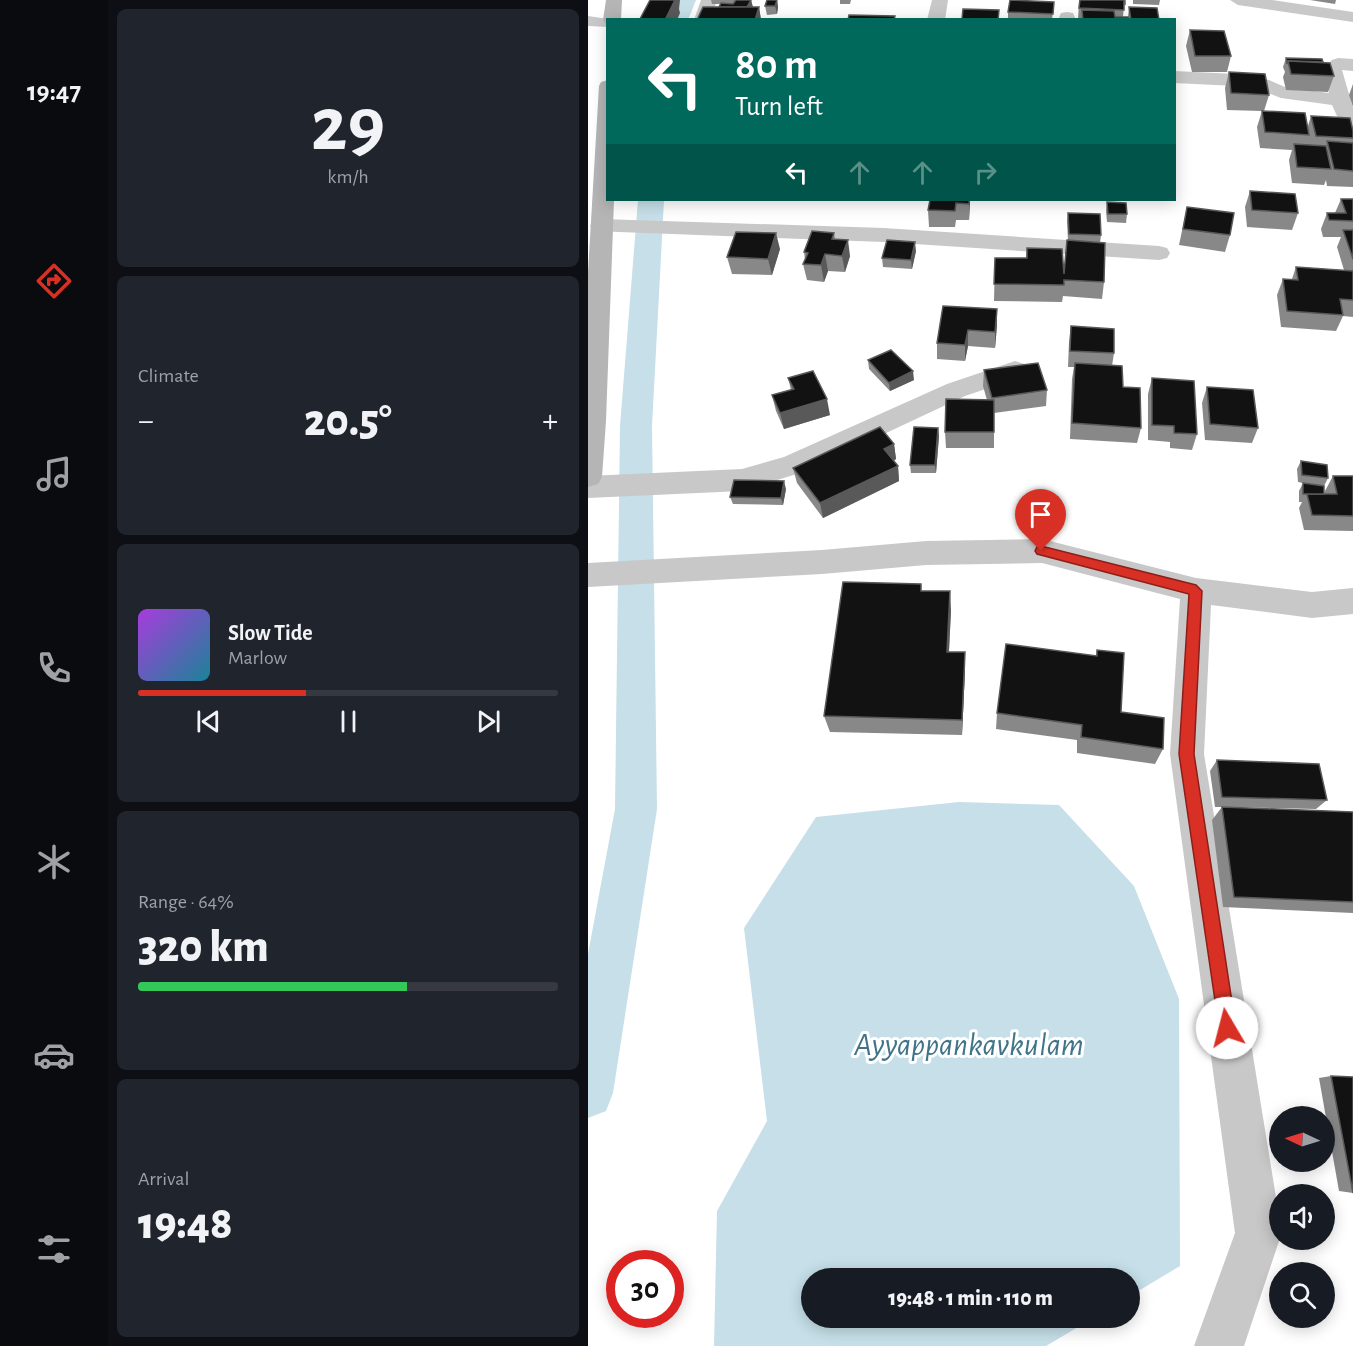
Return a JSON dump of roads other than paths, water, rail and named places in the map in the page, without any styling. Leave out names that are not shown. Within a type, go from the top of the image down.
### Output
[{"type":"main road","points":[[612,18],[614,0]]},
{"type":"main road","points":[[588,477],[593,421],[606,126]]},
{"type":"street","points":[[703,18],[709,0]]},
{"type":"street","points":[[936,18],[940,0]]},
{"type":"street","points":[[1238,0],[1353,17]]},
{"type":"street","points":[[588,21],[606,21]]},
{"type":"street","points":[[1353,64],[1338,64],[1332,68],[1340,100],[1353,132]]},
{"type":"street","points":[[1176,77],[1236,80],[1262,84],[1281,92],[1340,100]]},
{"type":"street","points":[[601,226],[884,235],[1159,253]]},
{"type":"street","points":[[588,487],[742,480],[794,465],[956,390],[1015,370]]},
{"type":"street","points":[[593,575],[822,562],[926,553],[1041,551],[1196,591],[1312,605],[1353,601]]},
{"type":"street","points":[[1196,591],[1186,754],[1258,1233],[1219,1346]]},
{"type":"water","name":"Ayyappankavkulam","points":[[959,802],[1059,805],[1134,886],[1179,999],[1180,1266],[1140,1290],[1140,1268],[801,1268],[801,1328],[1076,1328],[1046,1346],[714,1346],[717,1211],[767,1121],[744,928],[816,817]]},
{"type":"waterway","points":[[679,18],[686,0]]},
{"type":"waterway","points":[[588,1093],[636,809],[636,426],[651,201]]}]
